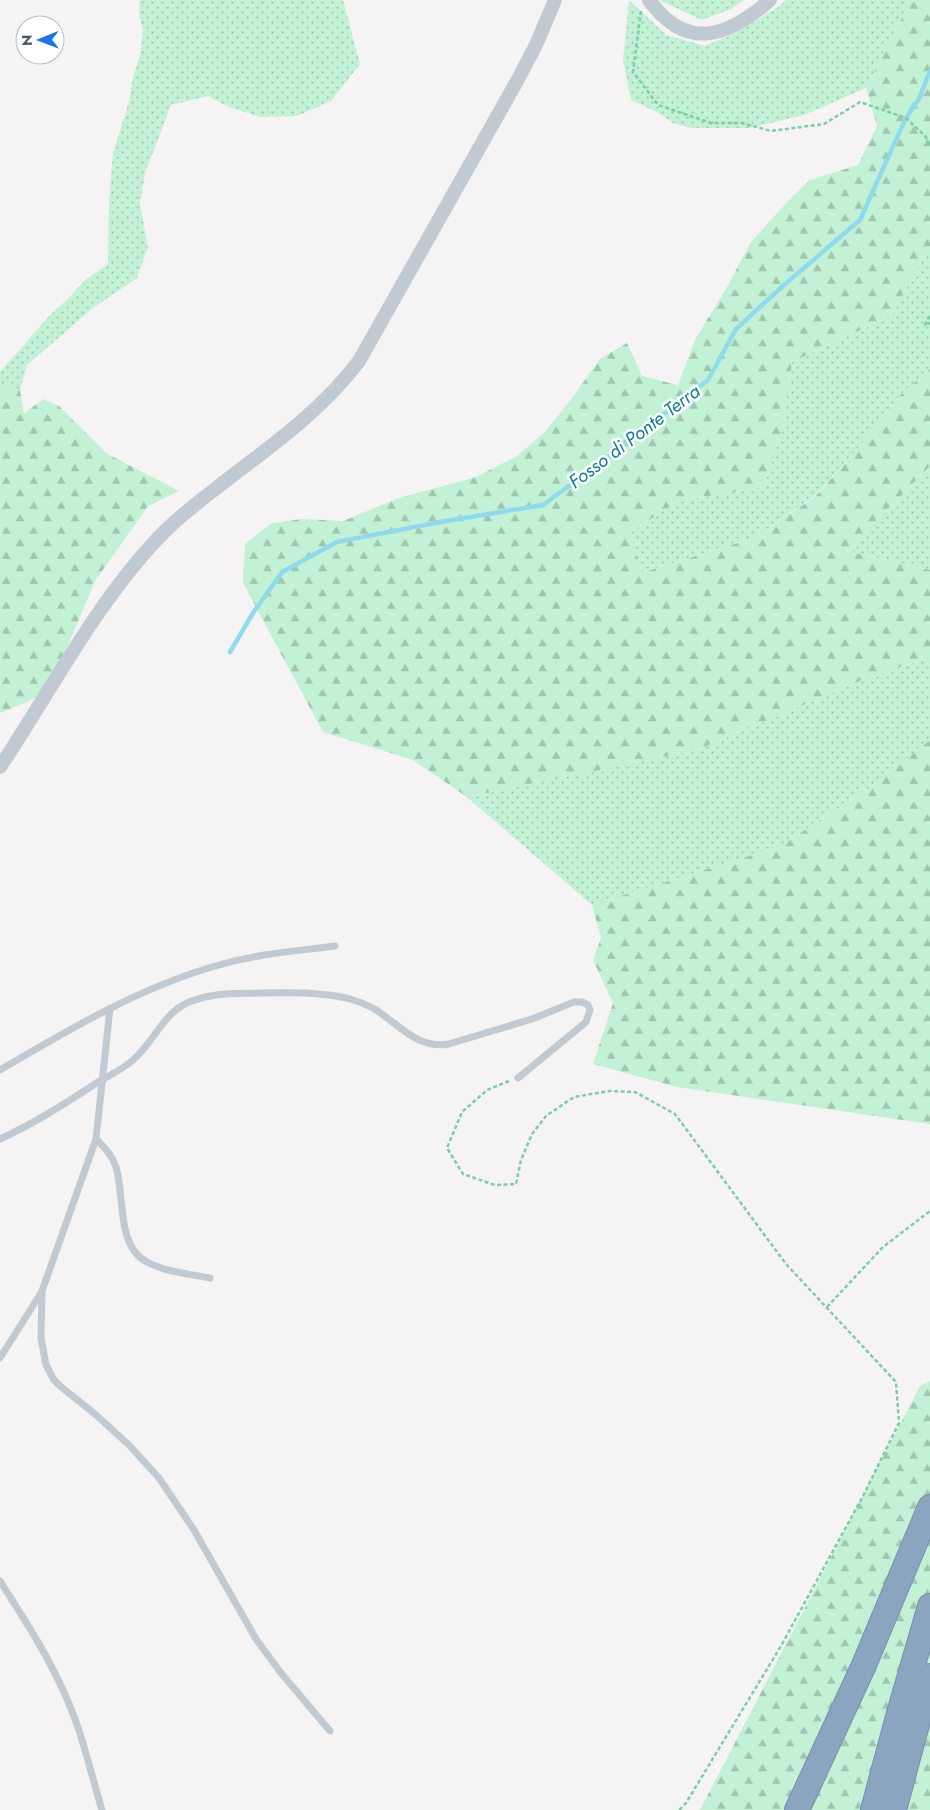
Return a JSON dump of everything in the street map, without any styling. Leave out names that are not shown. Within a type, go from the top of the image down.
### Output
[{"type":"highway","points":[[797,1810],[864,1665],[930,1507]]},
{"type":"highway","points":[[873,1810],[896,1721],[930,1606]]},
{"type":"highway","points":[[894,1810],[930,1676]]},
{"type":"street","points":[[0,767],[105,604],[141,557],[183,514],[334,392],[359,361],[517,81],[536,45],[555,0]]},
{"type":"street","points":[[645,4],[655,8],[676,27],[686,32],[703,34],[719,32],[732,27],[770,0]]},
{"type":"lane","points":[[0,1070],[76,1025],[162,984],[221,964],[335,946]]},
{"type":"lane","points":[[0,1139],[44,1116],[125,1067],[142,1052],[164,1022],[178,1008],[196,999],[212,995],[301,993],[342,997],[372,1008],[413,1037],[428,1044],[438,1045],[449,1044],[532,1020],[574,1002],[588,1004],[590,1010],[586,1022],[518,1078]]},
{"type":"lane","points":[[0,1358],[42,1291],[96,1139],[110,1008]]},
{"type":"lane","points":[[96,1139],[110,1153],[116,1167],[126,1234],[133,1250],[139,1257],[156,1266],[210,1278]]},
{"type":"lane","points":[[42,1291],[42,1348],[46,1365],[54,1380],[129,1444],[158,1478],[194,1530],[256,1639],[330,1732]]},
{"type":"lane","points":[[0,1581],[35,1636],[64,1691],[78,1728],[102,1810]]},
{"type":"path","points":[[645,4],[633,72],[658,106],[711,123],[742,123],[771,131],[824,124],[860,102],[906,118],[926,137],[930,145]]},
{"type":"path","points":[[930,316],[926,325],[930,323]]},
{"type":"path","points":[[518,1078],[487,1090],[462,1112],[447,1148],[463,1174],[495,1186],[516,1184],[521,1160],[532,1134],[546,1116],[574,1097],[609,1091],[635,1092],[675,1114],[786,1264],[896,1382],[899,1423],[863,1496],[781,1646],[686,1803],[679,1810]]},
{"type":"path","points":[[827,1308],[883,1247],[930,1211]]},
{"type":"green space","points":[[140,0],[343,0],[360,64],[331,101],[297,116],[261,117],[229,107],[208,96],[171,105],[145,173],[140,204],[148,247],[137,278],[93,308],[27,365],[20,390],[0,382],[0,372],[50,315],[84,281],[108,264],[109,202],[113,153],[129,102],[133,78],[140,55],[143,31],[139,13]]},
{"type":"green space","points":[[629,0],[666,35],[705,46],[737,32],[786,0],[911,0],[866,88],[804,115],[749,128],[691,128],[673,123],[657,112],[631,100],[623,60]]},
{"type":"green space","points":[[659,0],[744,0],[731,9],[702,20]]},
{"type":"green space","points":[[911,0],[930,0],[930,246],[891,316],[792,362],[782,430],[764,487],[678,501],[631,532],[641,573],[754,538],[816,496],[864,441],[899,396],[930,369],[930,466],[847,551],[930,570],[930,657],[862,680],[697,750],[467,797],[413,760],[323,732],[243,583],[245,544],[272,523],[302,519],[343,521],[399,498],[476,477],[517,456],[545,432],[600,359],[627,343],[642,376],[678,385],[696,338],[726,289],[751,242],[810,180],[858,165],[877,126],[866,88]]},
{"type":"green space","points":[[930,246],[930,369],[899,396],[864,441],[816,495],[754,538],[640,573],[631,532],[678,501],[764,487],[782,430],[792,362],[891,316]]},
{"type":"green space","points":[[0,382],[20,390],[24,414],[43,399],[59,406],[106,453],[179,491],[148,506],[95,581],[48,693],[0,713]]},
{"type":"green space","points":[[930,466],[930,570],[847,551]]},
{"type":"green space","points":[[930,657],[930,740],[875,784],[781,846],[592,905],[467,797],[697,750],[862,680]]},
{"type":"green space","points":[[930,740],[930,1124],[677,1087],[593,1064],[613,1003],[593,960],[601,938],[592,905],[781,846],[875,784]]},
{"type":"green space","points":[[930,1381],[930,1810],[700,1810],[920,1386]]},
{"type":"waterway","name":"Fosso di Ponte Terra","points":[[230,652],[253,613],[282,572],[337,542],[543,505],[708,380],[736,329],[860,220],[906,118],[919,99],[930,71]]}]
